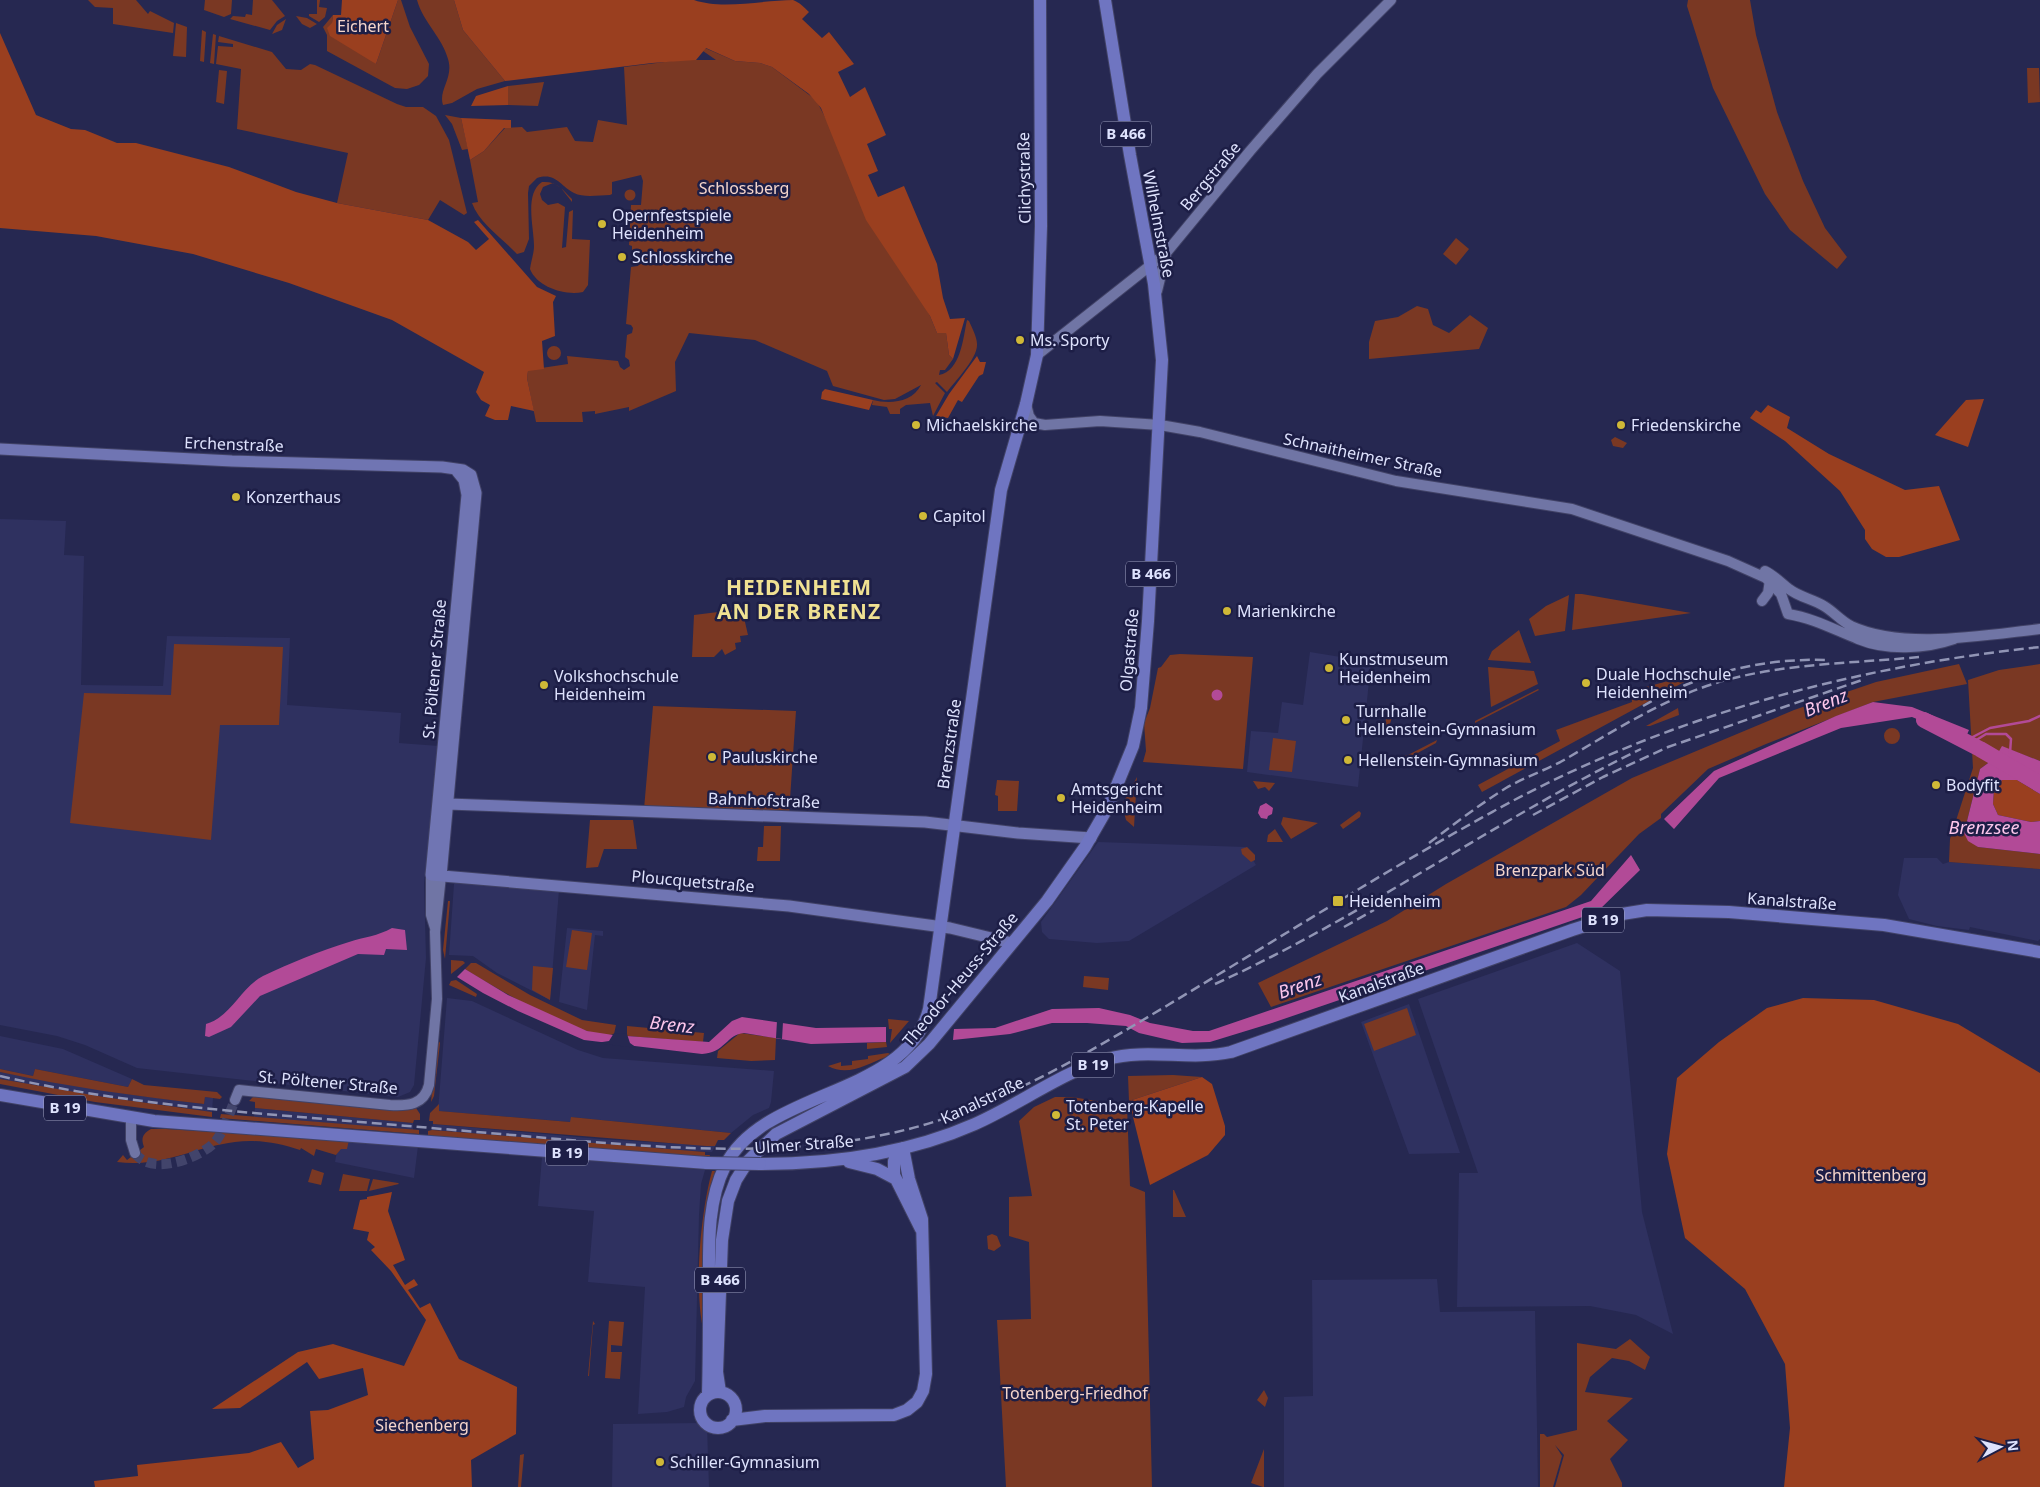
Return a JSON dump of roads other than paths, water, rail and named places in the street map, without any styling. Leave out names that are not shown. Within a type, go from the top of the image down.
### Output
[{"type":"main road","name":"Clichystraße","points":[[1037,354],[1041,226],[1040,0]]},
{"type":"main road","name":"Wilhelmstraße","points":[[1105,0],[1130,155],[1156,295],[1162,360],[1160,425]]},
{"type":"main road","name":"B 466","points":[[1026,404],[1037,354]]},
{"type":"main road","name":"Brenzstraße","points":[[930,1003],[1002,490],[1026,404]]},
{"type":"main road","name":"Olgastraße","points":[[1091,838],[1106,813],[1123,775],[1139,717],[1148,622],[1160,425]]},
{"type":"main road","name":"Erchenstraße","points":[[0,449],[466,471]]},
{"type":"main road","name":"St. Pöltener Straße","points":[[443,806],[467,495],[464,480],[455,469]]},
{"type":"main road","name":"St. Pöltener Straße","points":[[436,876],[476,493],[474,481],[466,471]]},
{"type":"main road","name":"Bahnhofstraße","points":[[443,806],[912,822],[1018,833],[1091,838]]},
{"type":"main road","name":"Theodor-Heuss-Straße","points":[[714,1393],[717,1372],[722,1234],[728,1201],[742,1171],[763,1144],[780,1132],[888,1077],[911,1062],[934,1038],[1047,901],[1091,838]]},
{"type":"main road","name":"Ploucquetstraße","points":[[436,876],[789,906],[942,926],[1012,943]]},
{"type":"main road","name":"Kanalstraße","points":[[903,1148],[975,1124],[1105,1060],[1140,1054],[1197,1056],[1231,1052],[1572,930],[1628,912],[1682,909],[1884,925],[2040,952]]},
{"type":"main road","name":"Theodor-Heuss-Straße","points":[[714,1393],[710,1232],[716,1190],[725,1165],[745,1139],[762,1127],[860,1078],[897,1056],[917,1034],[926,1020],[930,1003]]},
{"type":"main road","name":"B 19","points":[[0,1095],[131,1119]]},
{"type":"main road","name":"Ulmer Straße","points":[[131,1119],[427,1141],[657,1161],[706,1163],[760,1164],[842,1160],[903,1148]]},
{"type":"main road","name":"B 466","points":[[765,1416],[736,1407],[730,1396],[714,1393],[704,1399],[700,1409],[706,1422],[712,1426],[721,1427],[732,1420],[765,1416],[888,1415],[907,1410],[917,1402],[923,1392],[926,1374],[924,1258],[921,1213],[909,1179],[903,1148]]},
{"type":"main road","points":[[896,1179],[893,1165],[903,1148]]},
{"type":"main road","points":[[842,1160],[877,1169],[896,1179]]},
{"type":"main road","name":"B 466","points":[[896,1179],[921,1230]]},
{"type":"main road","points":[[732,1420],[736,1407]]},
{"type":"street","name":"Bergstraße","points":[[1037,354],[1166,253],[1250,151],[1317,74],[1391,0]]},
{"type":"street","points":[[1156,295],[1166,253]]},
{"type":"street","name":"Schnaitheimer Straße","points":[[1026,404],[1029,416],[1034,423],[1045,425],[1100,422],[1160,425],[1200,432],[1396,480],[1572,509],[1728,561],[1770,580],[1781,594],[1788,614],[1812,620],[1864,642],[1884,646],[1916,646],[1954,639],[2040,629]]},
{"type":"street","name":"Schnaitheimer Straße","points":[[1728,561],[1742,562],[1774,575],[1793,592],[1822,605],[1838,619],[1868,632],[1894,637],[1954,639]]},
{"type":"street","points":[[1762,601],[1768,593],[1770,580]]},
{"type":"street","name":"St. Pöltener Straße","points":[[237,1095],[390,1106],[412,1105],[422,1099],[429,1084],[437,999],[436,876]]},
{"type":"street","points":[[131,1119],[131,1140],[135,1154]]},
{"type":"water","points":[[1217,689],[1223,695],[1217,701],[1211,695]]},
{"type":"water","points":[[1873,702],[1912,707],[1969,730],[1965,739],[1912,717],[1841,728],[1719,778],[1674,829],[1664,819],[1714,771],[1836,716]]},
{"type":"water","name":"Brenzsee","points":[[2002,746],[2040,761],[2040,794],[2017,780],[2002,780],[1994,788],[1993,804],[1998,815],[2031,822],[2040,821],[2040,854],[1978,847],[1968,841],[1964,833],[1980,769],[1995,758]]},
{"type":"water","points":[[1266,803],[1273,808],[1272,814],[1267,819],[1261,818],[1258,813],[1260,806]]},
{"type":"water","points":[[1631,855],[1640,870],[1597,912],[1272,1023],[1210,1042],[1182,1043],[1139,1033],[1126,1026],[1087,1023],[1052,1023],[1010,1034],[953,1040],[954,1029],[995,1028],[1052,1009],[1099,1008],[1130,1015],[1150,1023],[1193,1031],[1209,1031],[1591,901]]},
{"type":"water","points":[[392,928],[405,930],[407,950],[386,949],[384,955],[358,954],[260,996],[231,1027],[209,1037],[205,1036],[206,1024],[222,1015],[255,981],[263,976],[316,953],[376,935]]},
{"type":"water","points":[[465,969],[508,995],[587,1031],[613,1035],[709,1042],[732,1021],[742,1017],[816,1028],[886,1027],[886,1042],[811,1044],[744,1033],[738,1034],[710,1053],[702,1054],[584,1040],[518,1011],[483,993],[457,977]]},
{"type":"waterway","points":[[1965,741],[1990,728],[2029,721],[2040,716]]},
{"type":"waterway","name":"Brenz","points":[[1924,720],[1980,749],[2040,784]]},
{"type":"waterway","points":[[1970,744],[1986,734],[2006,734],[2011,739],[2010,753]]},
{"type":"tunnel","points":[[135,1153],[142,1160],[163,1164],[187,1159],[198,1154],[208,1148],[218,1138],[235,1100]]},
{"type":"railway","points":[[0,1076],[50,1087],[203,1108],[627,1145],[719,1149],[765,1148],[856,1140],[901,1131],[946,1118],[975,1107],[1060,1068],[1453,834],[1558,778],[1623,749],[1690,724],[1758,702],[1828,683],[1898,668],[2040,647]]},
{"type":"railway","points":[[1429,843],[1506,788],[1557,764],[1646,713],[1689,693],[1734,678],[1780,669],[1919,657]]},
{"type":"railway","points":[[1643,706],[1686,685],[1731,670],[1777,662],[1825,660]]},
{"type":"railway","points":[[1533,815],[1603,777],[1668,747],[1865,679]]},
{"type":"railway","points":[[1215,984],[1270,958],[1323,929],[1534,806],[1641,749]]},
{"type":"railway","points":[[1344,927],[1374,910]]},
{"type":"place","name":"Opernfestspiele Heidenheim","points":[[602,224]]},
{"type":"place","name":"Schlosskirche","points":[[622,257]]},
{"type":"place","name":"Ms. Sporty","points":[[1020,340]]},
{"type":"place","name":"Michaelskirche","points":[[916,425]]},
{"type":"place","name":"Friedenskirche","points":[[1621,425]]},
{"type":"place","name":"Konzerthaus","points":[[236,497]]},
{"type":"place","name":"Capitol","points":[[923,516]]},
{"type":"place","name":"Marienkirche","points":[[1227,611]]},
{"type":"place","name":"Kunstmuseum Heidenheim","points":[[1329,668]]},
{"type":"place","name":"Duale Hochschule Heidenheim","points":[[1586,683]]},
{"type":"place","name":"Volkshochschule Heidenheim","points":[[544,685]]},
{"type":"place","name":"Turnhalle Hellenstein-Gymnasium","points":[[1346,720]]},
{"type":"place","name":"Pauluskirche","points":[[712,757]]},
{"type":"place","name":"Hellenstein-Gymnasium","points":[[1348,760]]},
{"type":"place","name":"Bodyfit","points":[[1936,785]]},
{"type":"place","name":"Amtsgericht Heidenheim","points":[[1061,798]]},
{"type":"place","name":"Heidenheim","points":[[1338,901]]},
{"type":"place","name":"Totenberg-Kapelle St. Peter","points":[[1056,1115]]},
{"type":"place","name":"Schiller-Gymnasium","points":[[660,1462]]},
{"type":"district","name":"HEIDENHEIM AN DER BRENZ","points":[[799,600]]},
{"type":"park label","name":"Eichert","points":[[363,26]]},
{"type":"park label","name":"Schlossberg","points":[[744,188]]},
{"type":"park label","name":"Brenzpark Süd","points":[[1550,870]]},
{"type":"park label","name":"Schmittenberg","points":[[1871,1175]]},
{"type":"park label","name":"Totenberg-Friedhof","points":[[1075,1393]]},
{"type":"park label","name":"Siechenberg","points":[[422,1425]]}]
